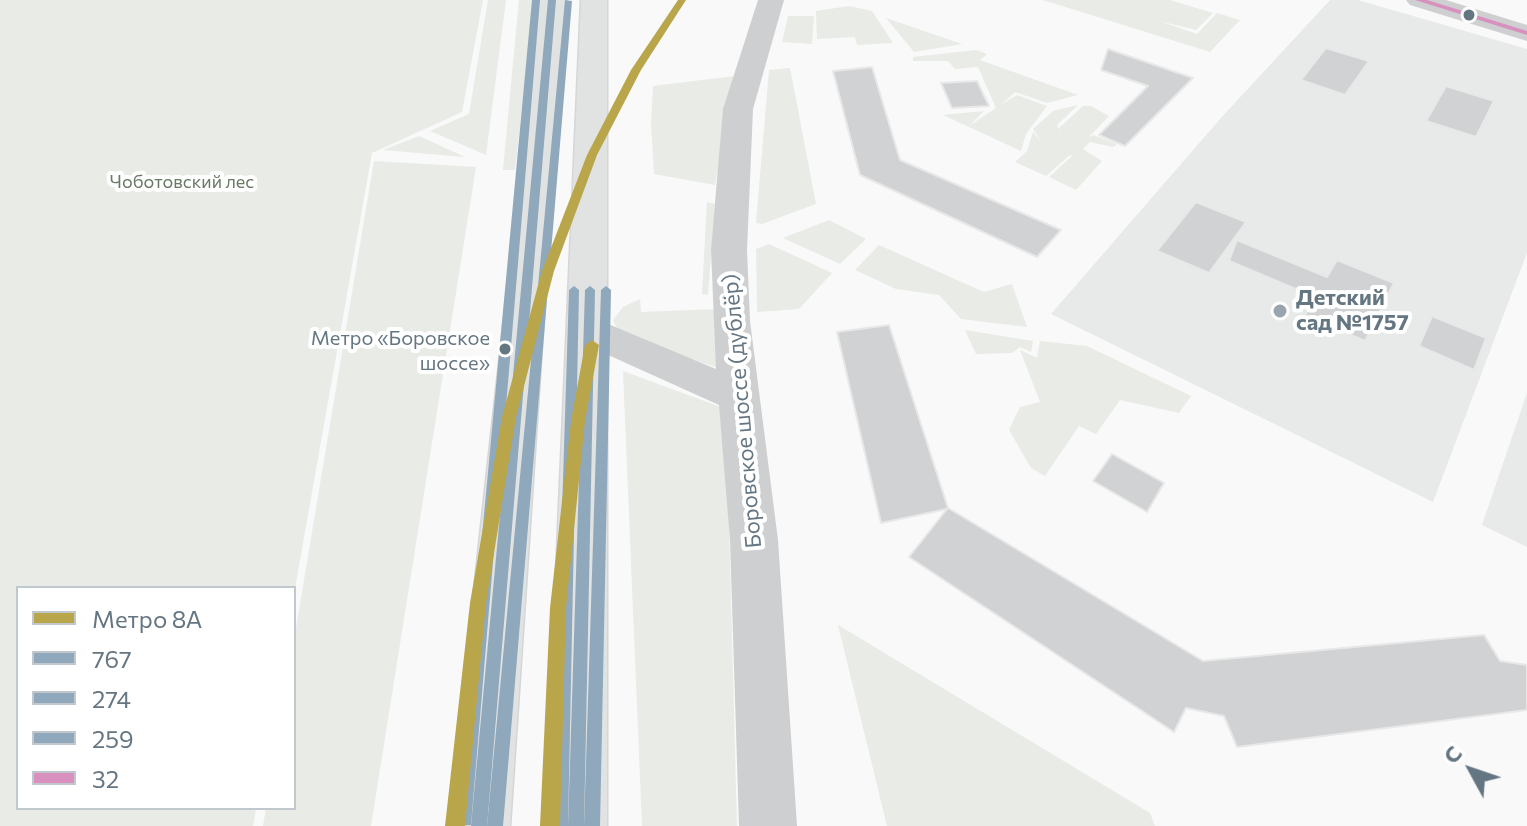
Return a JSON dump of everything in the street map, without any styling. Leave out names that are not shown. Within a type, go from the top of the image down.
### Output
[{"type":"main road","points":[[479,826],[552,0]]},
{"type":"main road","points":[[576,826],[594,0]]},
{"type":"street","name":"Боровское шоссе (дублёр)","points":[[768,826],[754,540],[731,321],[729,250],[738,109],[771,0]]},
{"type":"street","points":[[1419,0],[1527,33]]},
{"type":"street","points":[[589,330],[738,396]]},
{"type":"shaded area","name":"Детский сад №1757","points":[[1330,0],[1358,0],[1527,49],[1527,253],[1433,502],[1051,314],[1220,119]]},
{"type":"shaded area","points":[[1527,393],[1527,547],[1482,525]]},
{"type":"green space","name":"Чоботовский лес","points":[[0,0],[483,0],[462,112],[372,153],[295,586],[16,586],[16,810],[256,810],[253,826],[0,826]]},
{"type":"green space","points":[[488,0],[506,0],[486,155],[430,131],[469,114]]},
{"type":"green space","points":[[519,0],[534,0],[515,170],[503,170]]},
{"type":"green space","points":[[1043,0],[1170,0],[1213,13],[1196,30],[1159,21],[1197,34],[1217,13],[1240,20],[1210,52]]},
{"type":"green space","points":[[849,6],[872,11],[893,43],[857,45],[855,37],[817,39],[816,11]]},
{"type":"green space","points":[[788,16],[814,16],[812,44],[782,42]]},
{"type":"green space","points":[[886,18],[962,44],[914,52]]},
{"type":"green space","points":[[976,50],[987,54],[980,60],[1078,95],[1047,103],[1015,92],[1002,104],[1017,95],[1047,106],[1026,134],[1021,151],[943,115],[984,111],[969,126],[996,108],[978,67],[955,69],[948,61],[913,61],[913,57]]},
{"type":"green space","points":[[790,68],[816,204],[762,224],[756,223],[769,70]]},
{"type":"green space","points":[[735,76],[715,185],[654,174],[651,125],[653,86]]},
{"type":"green space","points":[[1078,105],[1057,125],[1061,133],[1059,128],[1083,106],[1091,106],[1109,116],[1088,138],[1093,135],[1117,144],[1113,147],[1090,142],[1083,149],[1102,161],[1076,190],[1049,177],[1070,155],[1046,176],[1015,162],[1027,151],[1033,132],[1041,142],[1033,129],[1053,111]]},
{"type":"green space","points":[[419,136],[465,157],[383,150]]},
{"type":"green space","points":[[374,161],[476,167],[371,826],[263,826],[266,810],[296,810],[296,628]]},
{"type":"green space","points":[[707,202],[715,204],[708,295],[702,294]]},
{"type":"green space","points":[[829,220],[866,239],[840,264],[783,238]]},
{"type":"green space","points":[[769,244],[832,273],[799,309],[757,312],[756,249]]},
{"type":"green space","points":[[879,245],[984,292],[1012,284],[1027,327],[961,319],[939,295],[896,289],[855,270]]},
{"type":"green space","points":[[640,299],[641,312],[717,309],[719,368],[629,339],[618,331],[613,320],[623,307]]},
{"type":"green space","points":[[965,330],[1033,341],[1031,352],[1020,347],[1012,353],[976,354]]},
{"type":"green space","points":[[1040,341],[1087,346],[1191,396],[1179,413],[1120,400],[1096,434],[1079,426],[1045,476],[1031,468],[1009,430],[1020,407],[1040,402],[1020,350],[1037,358]]},
{"type":"green space","points":[[623,371],[726,409],[737,826],[642,826]]},
{"type":"green space","points":[[838,625],[1150,813],[1155,826],[887,826]]},
{"type":"building","points":[[1326,48],[1369,61],[1345,95],[1301,80]]},
{"type":"building","points":[[1108,49],[1193,78],[1125,146],[1099,135],[1148,86],[1101,70]]},
{"type":"building","points":[[872,67],[900,160],[1061,230],[1037,257],[860,175],[833,71]]},
{"type":"building","points":[[977,81],[989,106],[952,108],[941,83]]},
{"type":"building","points":[[1446,86],[1494,101],[1476,137],[1426,121]]},
{"type":"building","points":[[1196,202],[1246,222],[1209,273],[1157,251]]},
{"type":"building","points":[[1237,240],[1327,277],[1337,260],[1394,283],[1365,341],[1305,315],[1315,297],[1229,261]]},
{"type":"building","points":[[1432,316],[1486,338],[1474,370],[1419,346]]},
{"type":"building","points":[[889,325],[948,508],[1203,661],[1484,635],[1500,661],[1527,665],[1527,710],[1237,747],[1224,716],[1186,708],[1174,732],[909,557],[947,509],[881,523],[837,332]]},
{"type":"building","points":[[1112,454],[1164,483],[1147,512],[1093,481]]},
{"type":"metro line","name":"8А","points":[[455,826],[478,603],[509,417],[548,271],[592,155],[636,70],[682,0]]},
{"type":"metro line","name":"8А","points":[[550,826],[558,608],[578,421],[592,345]]},
{"type":"transit line","name":"259","points":[[463,825],[536,0]]},
{"type":"transit line","name":"767","points":[[479,826],[552,0]]},
{"type":"transit line","name":"32","points":[[1419,0],[1527,33]]},
{"type":"transit line","name":"274","points":[[495,826],[568,1]]},
{"type":"transit line","name":"259","points":[[560,826],[574,290]]},
{"type":"transit line","name":"767","points":[[576,826],[590,290]]},
{"type":"transit line","name":"274","points":[[592,826],[606,290]]},
{"type":"place","name":"Детский сад №1757","points":[[1280,311]]},
{"type":"place","name":"Метро «Боровское шоссе»","points":[[505,349]]}]
